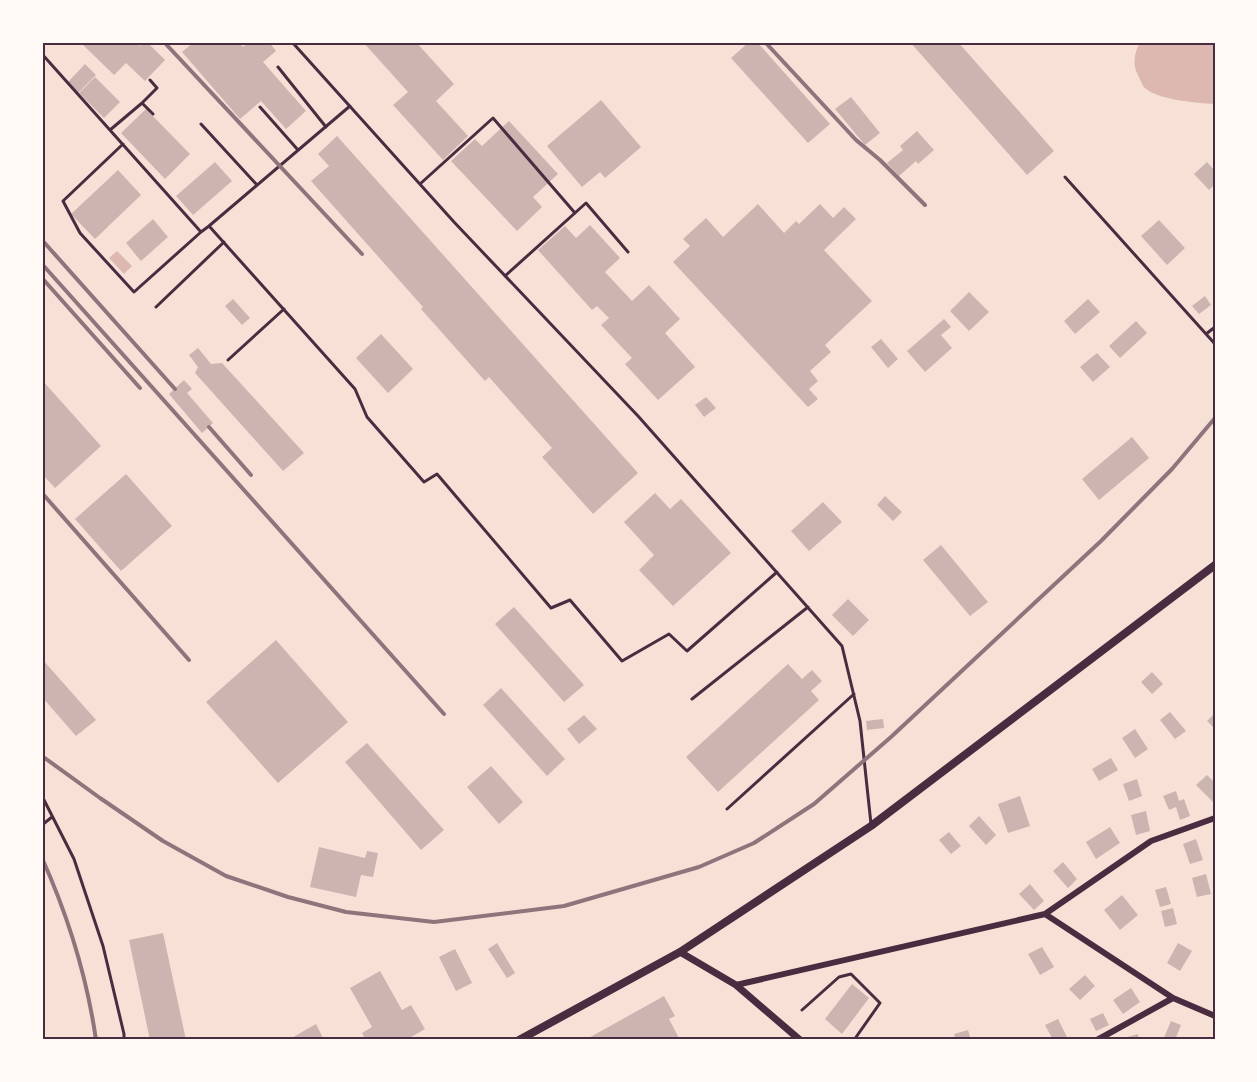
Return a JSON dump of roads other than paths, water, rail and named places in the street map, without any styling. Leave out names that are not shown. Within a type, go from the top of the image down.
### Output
[{"type":"main road","points":[[519,1040],[680,952],[871,826],[1215,566]]},
{"type":"street","points":[[736,985],[1045,914],[1151,841],[1215,818]]},
{"type":"street","points":[[1045,914],[1173,998],[1215,1016]]},
{"type":"street","points":[[680,952],[736,985],[800,1040]]},
{"type":"street","points":[[1097,1040],[1173,998]]},
{"type":"lane","points":[[292,42],[505,276],[638,416],[842,646],[860,721],[871,826]]},
{"type":"lane","points":[[42,54],[201,232]]},
{"type":"lane","points":[[278,67],[326,127]]},
{"type":"lane","points":[[110,130],[157,88],[150,80]]},
{"type":"lane","points":[[142,103],[153,114]]},
{"type":"lane","points":[[123,144],[63,201],[80,233],[134,292],[350,106]]},
{"type":"lane","points":[[260,107],[298,150]]},
{"type":"lane","points":[[420,184],[493,118],[574,213]]},
{"type":"lane","points":[[201,124],[257,185]]},
{"type":"lane","points":[[1065,177],[1215,344]]},
{"type":"lane","points":[[505,276],[586,203],[628,252]]},
{"type":"lane","points":[[209,226],[355,389],[368,417],[424,482],[436,474],[551,608],[570,600],[622,661],[669,634],[687,651],[777,572]]},
{"type":"lane","points":[[156,307],[224,242]]},
{"type":"lane","points":[[228,360],[284,309]]},
{"type":"lane","points":[[1206,334],[1215,327]]},
{"type":"lane","points":[[692,699],[808,607]]},
{"type":"lane","points":[[727,809],[854,694]]},
{"type":"lane","points":[[42,796],[74,859],[103,946],[124,1040]]},
{"type":"lane","points":[[42,825],[53,816]]},
{"type":"lane","points":[[802,1010],[839,977],[851,974],[880,1003],[854,1040]]},
{"type":"railway","points":[[164,42],[362,254]]},
{"type":"railway","points":[[765,42],[856,140],[880,160],[925,205]]},
{"type":"railway","points":[[42,240],[175,389]]},
{"type":"railway","points":[[42,264],[444,714]]},
{"type":"railway","points":[[42,278],[140,388]]},
{"type":"railway","points":[[42,756],[163,841],[226,876],[288,897],[346,912],[434,922],[564,906],[699,867],[754,843],[814,804],[891,737],[1101,541],[1172,469],[1215,418]]},
{"type":"railway","points":[[209,427],[251,475]]},
{"type":"railway","points":[[42,493],[189,660]]},
{"type":"railway","points":[[42,858],[75,947],[96,1040]]}]
